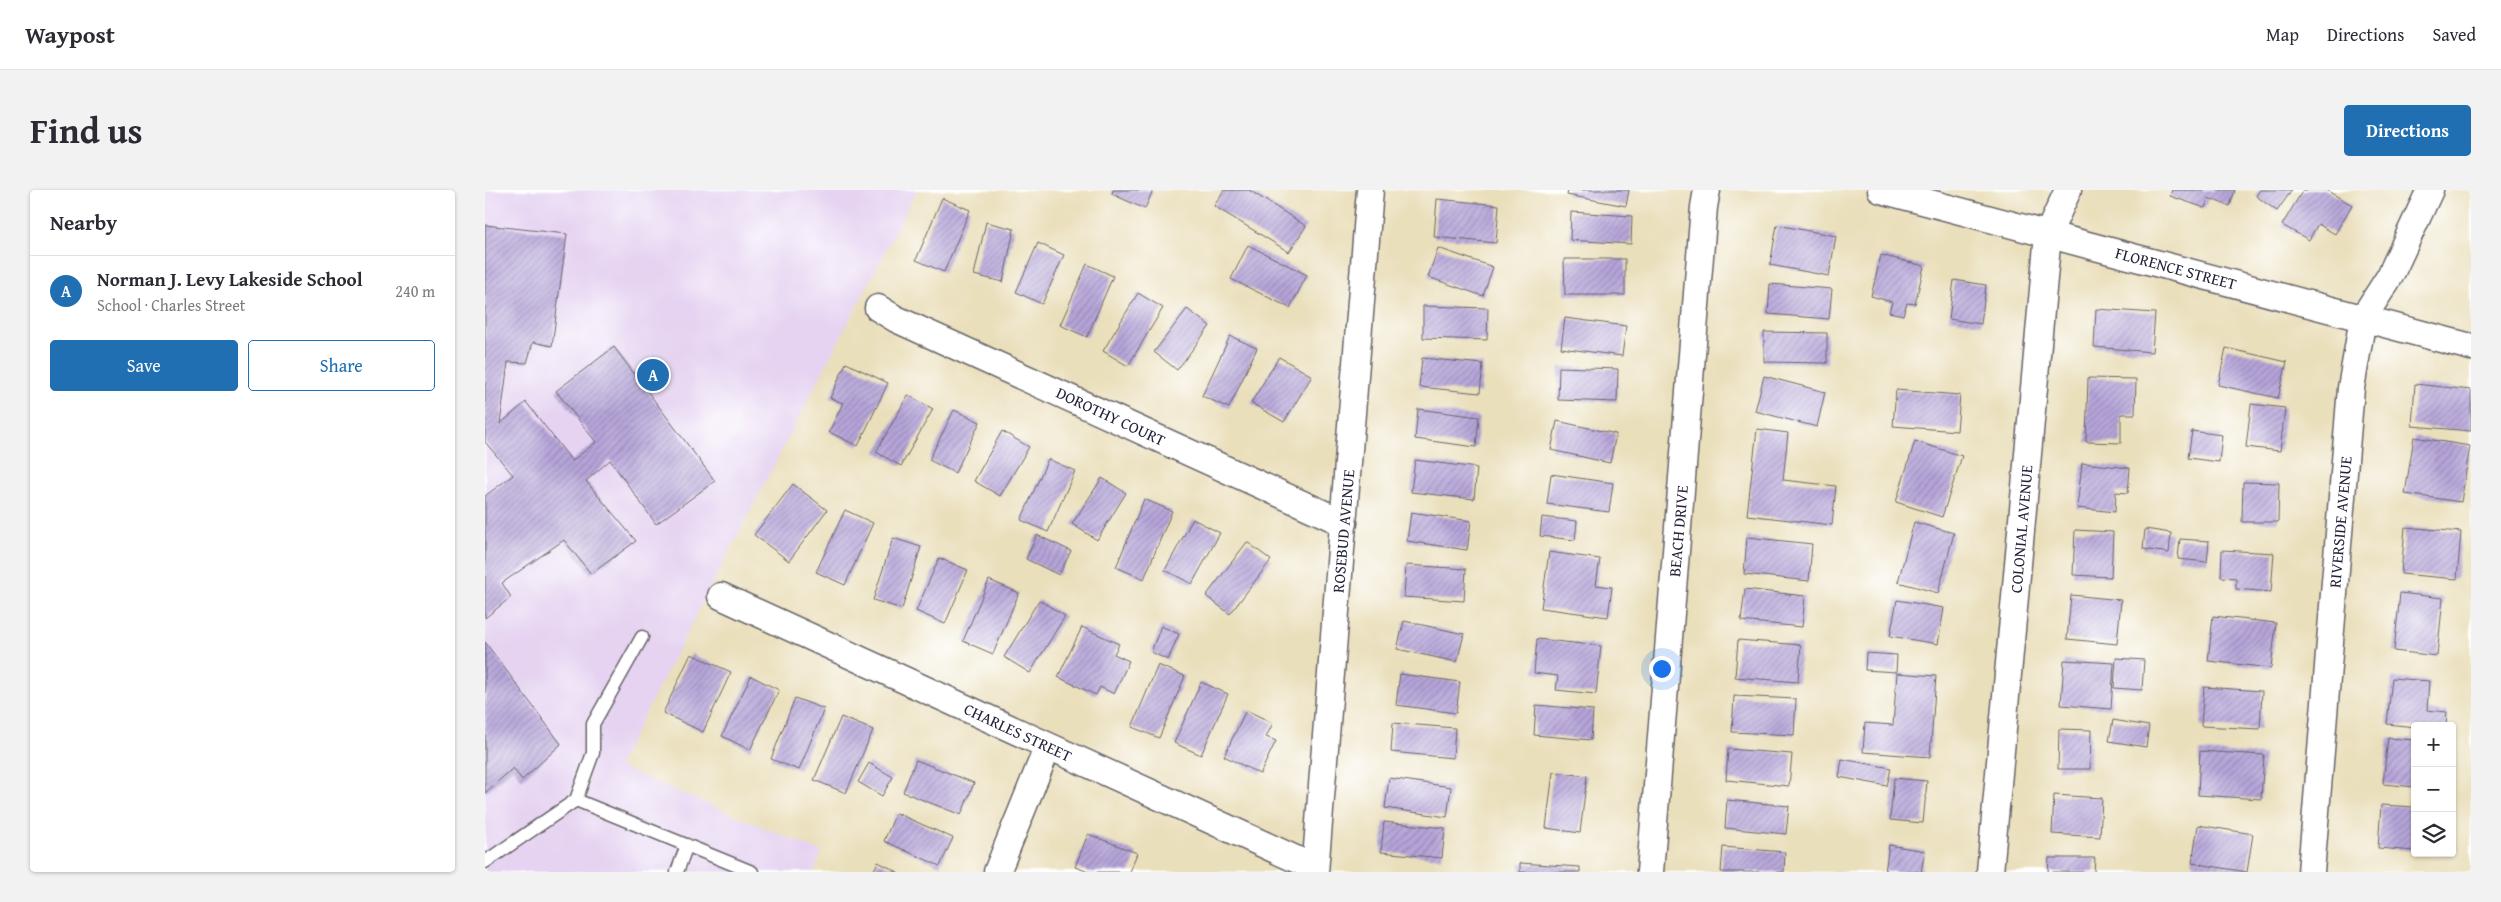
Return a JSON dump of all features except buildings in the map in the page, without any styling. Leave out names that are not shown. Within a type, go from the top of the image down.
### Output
[{"type":"street","name":"ROSEBUD AVENUE","points":[[1315,870],[1370,190]]},
{"type":"street","name":"BEACH DRIVE","points":[[1650,872],[1704,207],[1707,190]]},
{"type":"street","name":"FLORENCE STREET","points":[[1881,190],[2471,347]]},
{"type":"street","name":"COLONIAL AVENUE","points":[[1990,872],[2047,234],[2068,190]]},
{"type":"street","name":"RIVERSIDE AVENUE","points":[[2311,872],[2351,388],[2363,318],[2390,276],[2430,190]]},
{"type":"street","name":"DOROTHY COURT","points":[[878,308],[896,319],[1344,523]]},
{"type":"street","name":"CHARLES STREET","points":[[721,596],[1315,870]]},
{"type":"street","points":[[997,872],[1048,746]]},
{"type":"lane","points":[[485,862],[576,800],[593,753],[593,724],[642,637]]},
{"type":"lane","points":[[576,800],[753,872]]},
{"type":"lane","points":[[677,872],[687,845]]},
{"type":"shaded area","points":[[485,190],[917,190],[618,766],[822,852],[814,872],[485,872]]},
{"type":"place","name":"Norman J. Levy Lakeside School","points":[[653,375]]}]
